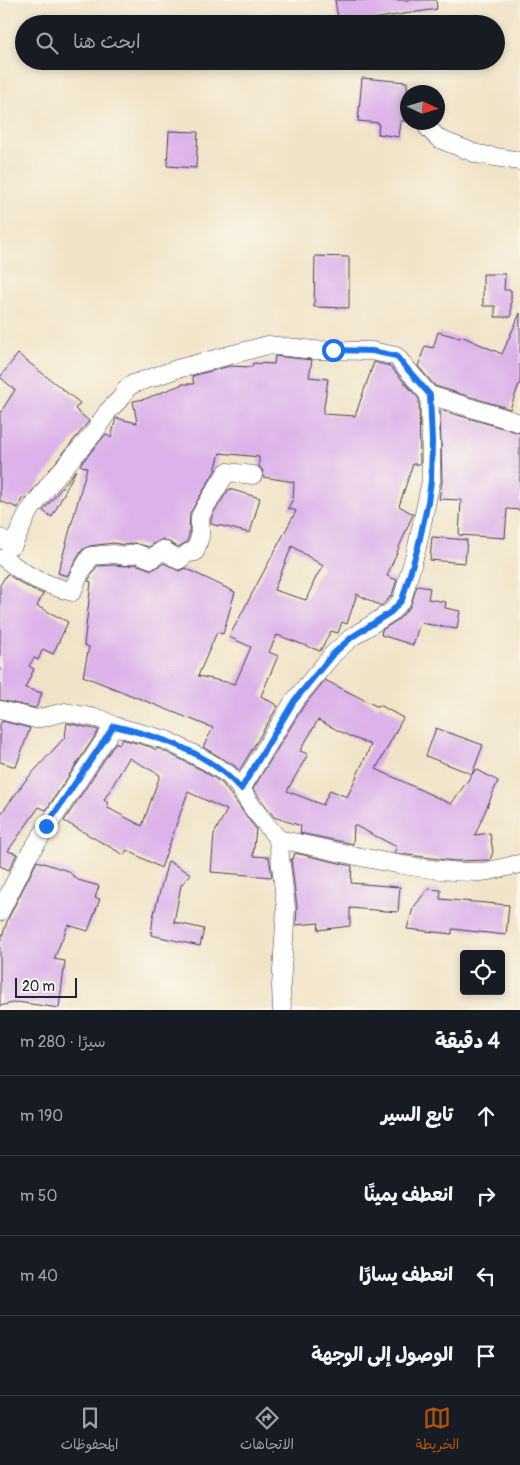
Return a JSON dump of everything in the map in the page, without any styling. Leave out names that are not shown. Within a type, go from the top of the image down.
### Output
[{"type":"street","points":[[430,130],[440,139],[477,154],[520,161]]},
{"type":"street","points":[[253,475],[227,472],[200,517],[200,537],[195,552],[188,553],[179,560],[163,550],[151,559],[136,553],[125,556],[114,554],[91,556],[80,573],[72,592],[51,586],[29,576],[4,552],[28,513],[47,487],[93,434],[108,411],[121,398],[127,388],[177,368],[268,345],[314,350],[372,351],[396,356],[430,395],[520,423]]},
{"type":"street","points":[[241,789],[294,701],[333,654],[352,637],[391,612],[402,600],[418,547],[431,481],[430,395]]},
{"type":"street","points":[[0,710],[36,719],[65,712],[101,719],[114,726],[166,740],[207,761],[229,775],[278,839],[286,908],[280,986],[282,1010]]},
{"type":"street","points":[[0,912],[28,856],[114,726]]},
{"type":"street","points":[[278,839],[427,868],[480,872],[520,864]]},
{"type":"building","points":[[335,0],[436,0],[437,9],[398,15],[338,15]]},
{"type":"building","points":[[362,78],[407,82],[407,85],[400,85],[399,137],[378,134],[379,123],[358,121]]},
{"type":"building","points":[[169,131],[198,132],[196,168],[167,166]]},
{"type":"building","points":[[315,256],[349,257],[349,308],[314,307]]},
{"type":"building","points":[[483,274],[505,274],[504,290],[511,290],[511,317],[495,317],[495,306],[483,306]]},
{"type":"building","points":[[520,313],[520,382],[510,409],[435,386],[418,366],[425,346],[433,348],[438,332],[460,338],[461,336],[502,354]]},
{"type":"building","points":[[18,354],[80,403],[75,409],[89,421],[26,499],[23,497],[18,508],[0,501],[0,413],[15,390],[0,377]]},
{"type":"building","points":[[275,356],[312,360],[309,377],[328,379],[323,414],[355,416],[374,362],[390,366],[419,399],[420,464],[413,464],[399,506],[413,514],[387,576],[397,580],[392,595],[381,606],[357,594],[347,624],[342,622],[338,633],[331,631],[320,651],[277,635],[269,652],[278,656],[261,696],[278,706],[239,771],[235,766],[203,747],[213,728],[83,676],[89,647],[84,645],[91,582],[88,581],[97,566],[127,566],[135,564],[152,570],[164,563],[179,571],[185,568],[235,592],[223,634],[217,632],[198,676],[235,684],[251,647],[229,637],[296,511],[288,508],[293,499],[294,482],[263,477],[263,471],[259,466],[259,457],[220,453],[215,471],[190,513],[187,542],[178,547],[163,539],[149,547],[134,543],[90,546],[82,550],[67,576],[58,573],[87,468],[80,465],[106,434],[111,438],[116,418],[137,423],[133,401],[145,399],[183,384],[194,384],[192,376],[230,366],[252,367],[253,363],[274,364]],"holes":[[[292,546],[323,566],[306,600],[274,590]]]},
{"type":"building","points":[[440,410],[520,433],[520,510],[507,509],[505,538],[459,535],[461,500],[439,499],[442,481]]},
{"type":"building","points":[[76,470],[52,517],[43,511]]},
{"type":"building","points":[[229,489],[260,498],[250,533],[211,524],[214,512]]},
{"type":"building","points":[[432,537],[467,540],[465,563],[430,560]]},
{"type":"building","points":[[7,574],[43,594],[37,606],[68,622],[53,654],[43,649],[38,660],[34,658],[29,666],[34,669],[25,688],[42,693],[36,708],[0,700],[0,585]]},
{"type":"building","points":[[417,586],[430,588],[428,599],[446,602],[445,608],[460,611],[457,629],[420,623],[413,645],[381,635],[382,630],[399,619],[410,607]]},
{"type":"building","points":[[325,680],[378,707],[380,705],[403,718],[376,769],[451,804],[476,769],[498,781],[475,835],[490,833],[493,852],[490,860],[454,861],[394,853],[397,847],[354,825],[353,844],[300,833],[301,826],[274,817],[253,789],[303,707]],"holes":[[[318,720],[371,745],[347,797],[330,790],[323,805],[287,791],[308,754],[300,751]]]},
{"type":"building","points":[[2,721],[30,728],[16,767],[0,762],[0,725]]},
{"type":"building","points":[[67,723],[99,730],[46,810],[39,807],[8,851],[17,854],[9,870],[0,866],[0,815],[26,780],[65,737]]},
{"type":"building","points":[[436,728],[483,745],[472,774],[426,756]]},
{"type":"building","points":[[122,739],[156,750],[157,748],[202,770],[222,783],[256,829],[253,856],[269,857],[272,877],[211,872],[214,834],[227,810],[188,792],[161,868],[127,850],[124,855],[64,821],[116,742],[119,745]],"holes":[[[129,758],[160,775],[142,826],[106,807],[109,804],[104,800]]]},
{"type":"building","points":[[295,853],[352,866],[351,883],[400,887],[398,912],[350,908],[350,926],[318,930],[319,923],[296,925],[297,907],[291,859],[293,859]]},
{"type":"building","points":[[37,861],[68,871],[78,880],[99,886],[95,898],[100,899],[88,931],[68,925],[54,959],[65,961],[59,1008],[17,1002],[0,1006],[0,942],[8,919]]},
{"type":"building","points":[[168,861],[191,874],[181,885],[174,922],[204,929],[200,946],[151,935],[153,917]]},
{"type":"building","points":[[428,889],[441,890],[440,899],[509,905],[506,935],[452,929],[452,934],[407,929],[413,908]]},
{"type":"route","points":[[46,826],[72,791],[114,726],[166,740],[207,761],[229,775],[241,789],[294,701],[333,654],[352,637],[391,612],[402,600],[418,547],[431,481],[430,395],[396,356],[372,351],[333,350]]}]
